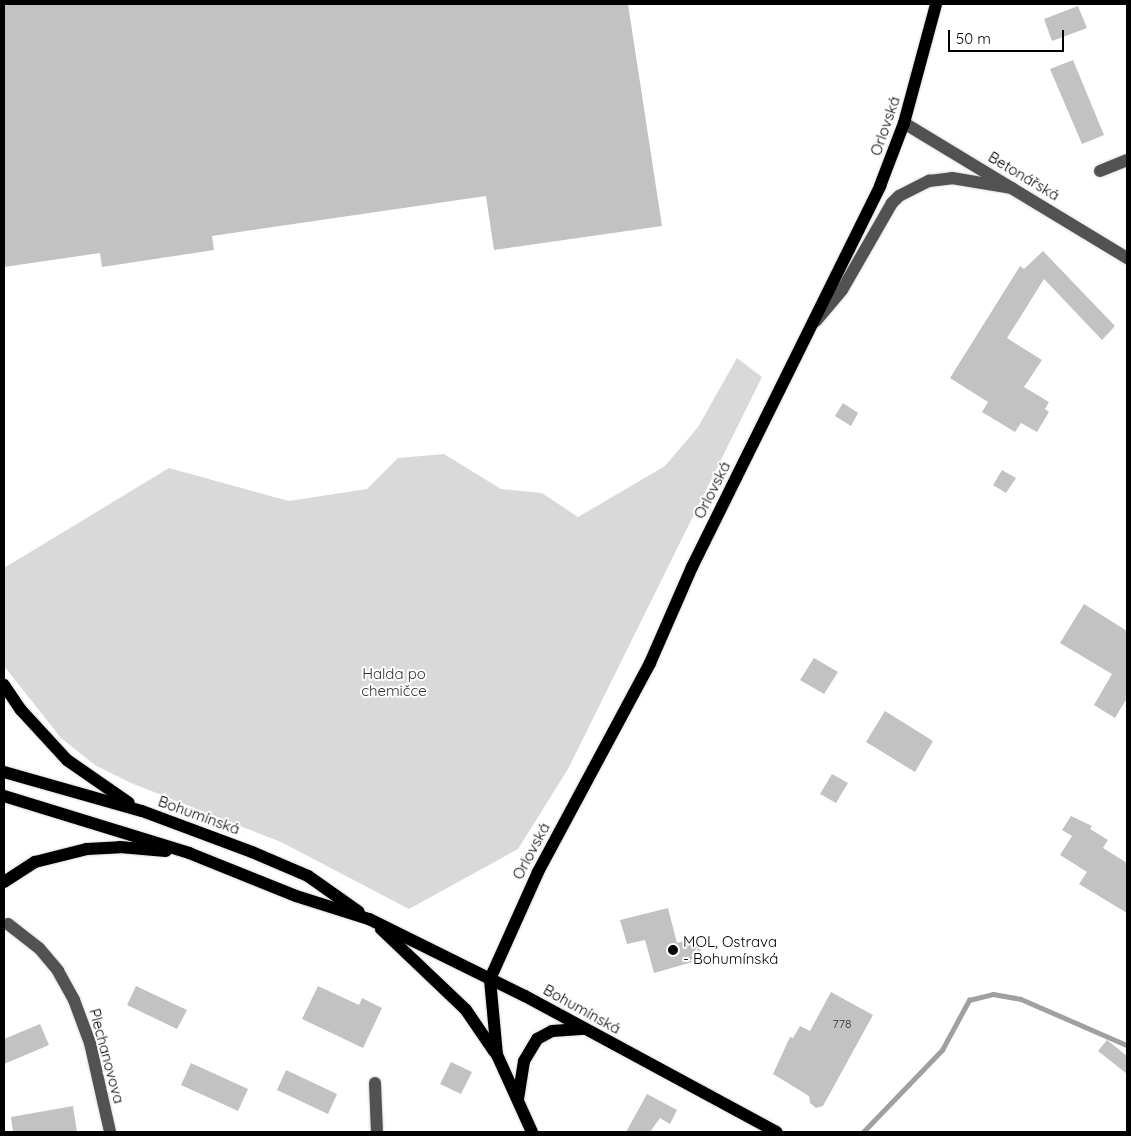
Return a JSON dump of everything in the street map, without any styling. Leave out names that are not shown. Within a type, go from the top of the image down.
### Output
[{"type":"main road","name":"Orlovská","points":[[490,979],[534,880],[645,672],[692,567],[880,186],[904,123],[936,4]]},
{"type":"main road","points":[[4,685],[26,716],[67,760],[142,812]]},
{"type":"main road","name":"Bohumínská","points":[[4,772],[142,812],[308,876],[369,919],[490,979],[777,1132]]},
{"type":"main road","name":"Bohumínská","points":[[4,796],[189,853],[296,896],[369,919]]},
{"type":"main road","points":[[4,882],[35,862],[87,849],[120,847],[189,853]]},
{"type":"main road","points":[[369,919],[466,1010],[497,1055],[532,1132]]},
{"type":"main road","points":[[490,979],[497,1055]]},
{"type":"main road","points":[[518,1099],[524,1061],[537,1038],[552,1031],[584,1029]]},
{"type":"street","name":"Betonářská","points":[[904,123],[1127,258]]},
{"type":"street","points":[[1100,171],[1127,160]]},
{"type":"street","points":[[814,323],[842,290],[892,203],[899,196],[928,181],[952,178],[1012,188]]},
{"type":"street","name":"Plechanovova","points":[[8,924],[39,948],[58,971],[74,1000],[90,1043],[110,1132]]},
{"type":"street","points":[[375,1083],[377,1132]]},
{"type":"green space","name":"Halda po chemičce","points":[[737,358],[762,377],[568,769],[518,849],[409,909],[281,842],[131,783],[95,765],[61,738],[4,666],[4,568],[169,468],[289,501],[367,489],[398,458],[444,454],[501,489],[542,493],[578,517],[665,466],[698,427]]},
{"type":"building","points":[[4,4],[628,4],[662,226],[494,250],[486,196],[212,236],[214,250],[102,267],[100,253],[4,267]]},
{"type":"building","points":[[1078,6],[1087,28],[1052,41],[1044,19]]},
{"type":"building","points":[[1073,60],[1104,135],[1082,144],[1050,69]]},
{"type":"building","points":[[1043,251],[1115,326],[1102,340],[1044,279],[1007,338],[1042,360],[1024,387],[1049,402],[1045,409],[1049,412],[1037,432],[1021,423],[1015,432],[982,412],[988,402],[950,378],[1020,266],[1024,269]]},
{"type":"building","points":[[843,403],[858,413],[851,426],[835,416]]},
{"type":"building","points":[[1002,470],[1016,478],[1006,493],[993,485]]},
{"type":"building","points":[[1084,604],[1127,631],[1127,698],[1115,718],[1094,705],[1112,674],[1060,643]]},
{"type":"building","points":[[814,658],[838,672],[824,694],[800,680]]},
{"type":"building","points":[[885,711],[933,741],[915,772],[866,742]]},
{"type":"building","points":[[832,774],[848,783],[836,803],[820,794]]},
{"type":"building","points":[[1071,816],[1092,826],[1090,829],[1108,840],[1103,848],[1127,863],[1127,913],[1079,884],[1087,872],[1060,855],[1072,836],[1062,830]]},
{"type":"building","points":[[668,908],[677,943],[697,938],[703,959],[654,973],[645,940],[627,944],[620,920]]},
{"type":"building","points":[[136,986],[187,1010],[177,1029],[127,1005]]},
{"type":"building","points":[[318,986],[359,1005],[362,998],[382,1008],[363,1048],[302,1019]]},
{"type":"building","points":[[831,992],[873,1015],[823,1106],[816,1108],[810,1103],[809,1096],[773,1074],[790,1037],[793,1038],[800,1026],[810,1031]]},
{"type":"building","points":[[40,1024],[49,1045],[4,1064],[4,1039]]},
{"type":"building","points":[[1107,1040],[1127,1056],[1127,1074],[1098,1051]]},
{"type":"building","points":[[451,1062],[472,1072],[461,1094],[440,1084]]},
{"type":"building","points":[[191,1063],[248,1089],[238,1111],[181,1085]]},
{"type":"building","points":[[286,1070],[337,1094],[328,1114],[277,1090]]},
{"type":"building","points":[[647,1094],[677,1110],[670,1124],[660,1118],[650,1132],[626,1132]]},
{"type":"building","points":[[73,1106],[77,1132],[13,1132],[11,1117]]},
{"type":"waterway","points":[[863,1132],[942,1050],[969,1000],[993,994],[1021,999],[1127,1045]]},
{"type":"place","name":"MOL, Ostrava - Bohumínská","points":[[673,950]]}]
